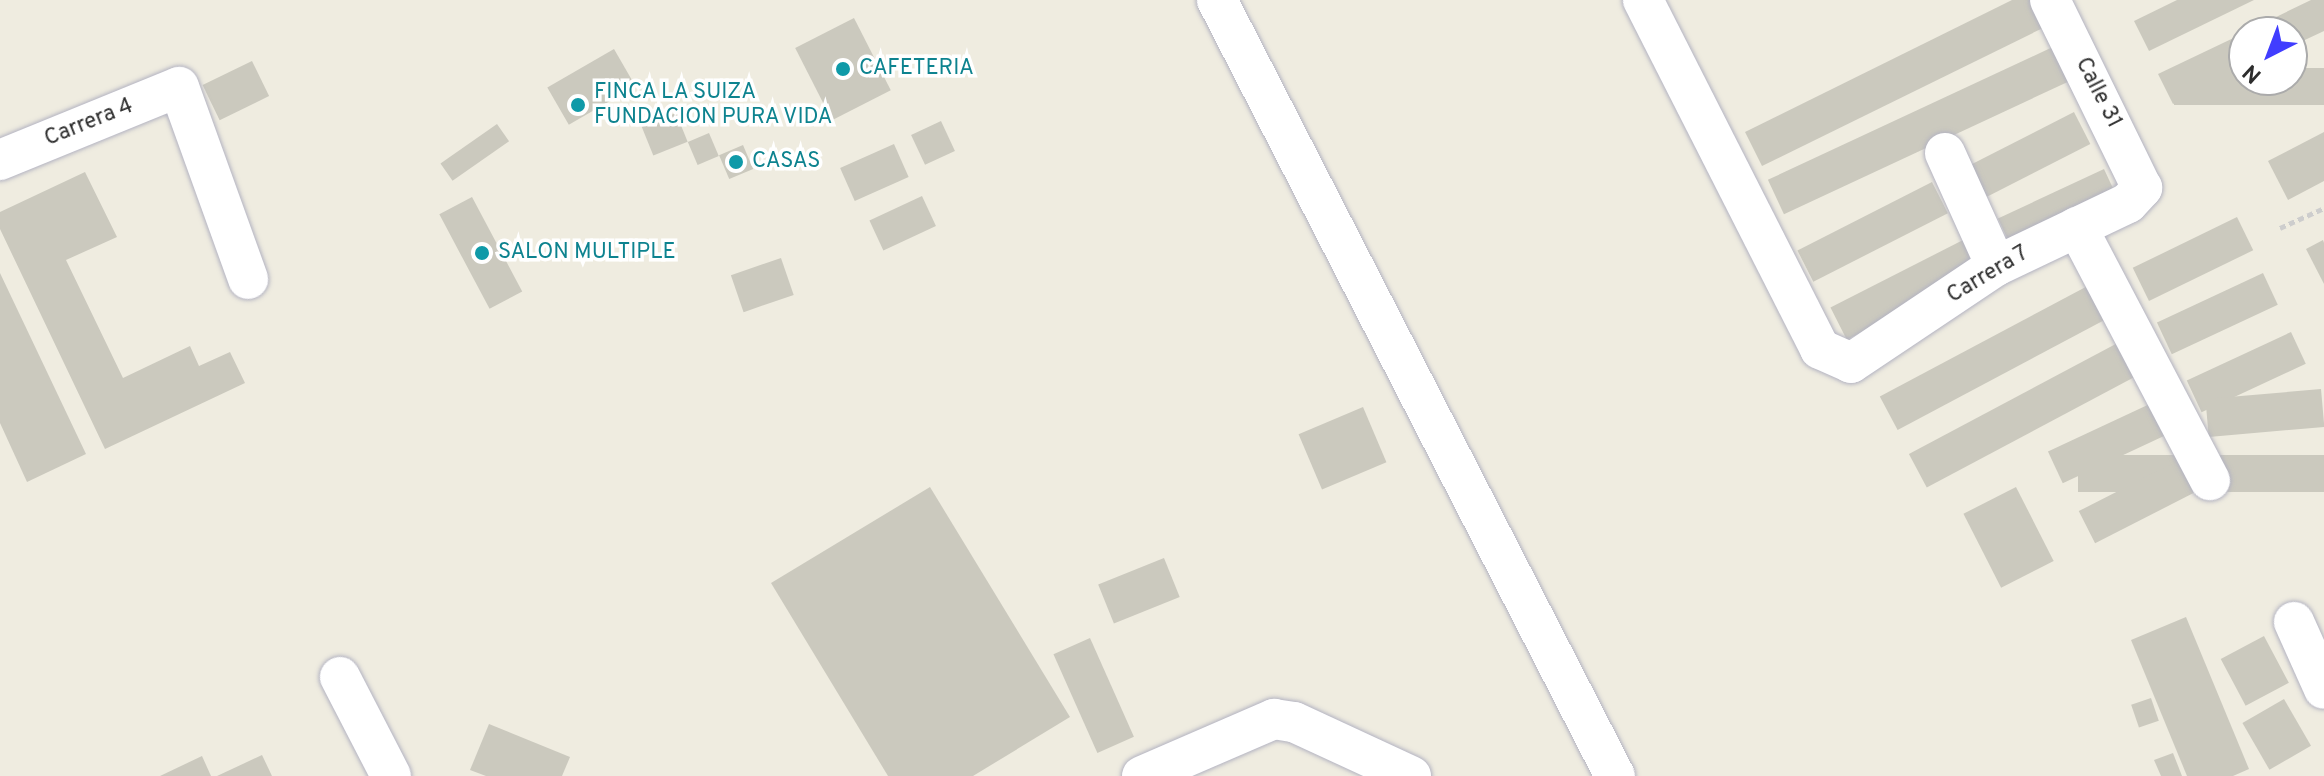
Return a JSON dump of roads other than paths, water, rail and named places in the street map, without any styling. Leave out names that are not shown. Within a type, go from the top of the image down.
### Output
[{"type":"street","points":[[1217,0],[1615,776]]},
{"type":"street","name":"Calle 31","points":[[2050,0],[2142,188]]},
{"type":"street","name":"Carrera 7","points":[[1657,5],[1820,349],[1837,360],[1851,363],[1996,266],[2128,203],[2142,188]]},
{"type":"street","name":"Carrera 4","points":[[0,160],[179,87],[248,279]]},
{"type":"street","points":[[1945,153],[1996,266]]},
{"type":"street","points":[[2077,227],[2210,480]]},
{"type":"street","points":[[2294,622],[2324,689]]},
{"type":"street","points":[[340,677],[391,776]]},
{"type":"street","points":[[1142,776],[1274,719],[1294,722],[1411,776]]},
{"type":"place","name":"CAFETERIA","points":[[843,69]]},
{"type":"place","name":"FINCA LA SUIZA FUNDACION PURA VIDA","points":[[578,105]]},
{"type":"place","name":"CASAS","points":[[736,162]]},
{"type":"place","name":"SALON MULTIPLE","points":[[482,253]]}]
